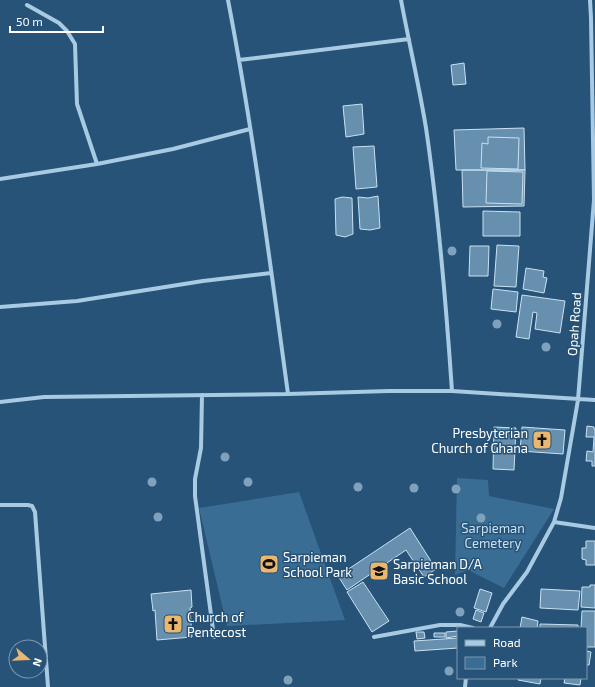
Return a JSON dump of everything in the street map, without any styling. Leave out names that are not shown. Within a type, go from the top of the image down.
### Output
[{"type":"street","points":[[228,0],[250,128],[288,394]]},
{"type":"street","points":[[401,0],[426,128],[437,213],[446,304],[452,391]]},
{"type":"street","name":"Opah Road","points":[[491,627],[503,604],[527,572],[554,522],[561,498],[578,400],[594,200],[593,18],[590,0]]},
{"type":"street","points":[[27,5],[59,23],[67,31],[75,44],[77,104],[97,164]]},
{"type":"street","points":[[239,60],[409,39]]},
{"type":"street","points":[[0,179],[97,164],[174,149],[250,128]]},
{"type":"street","points":[[0,307],[77,301],[203,281],[271,273]]},
{"type":"street","points":[[0,402],[44,397],[288,394],[388,391],[452,391],[595,400]]},
{"type":"street","points":[[202,395],[201,448],[195,478],[195,496],[214,637]]},
{"type":"street","points":[[0,505],[28,505],[32,506],[35,512],[48,687]]},
{"type":"street","points":[[554,522],[595,528]]},
{"type":"street","points":[[374,637],[440,625],[460,625],[469,627]]},
{"type":"green space","name":"Sarpieman Cemetery","points":[[457,478],[488,480],[489,496],[554,509],[504,588],[468,570],[455,575]]},
{"type":"green space","name":"Sarpieman School Park","points":[[299,492],[345,620],[227,626],[199,508]]},
{"type":"building","points":[[464,63],[466,84],[453,85],[451,65]]},
{"type":"building","points":[[362,104],[364,134],[346,137],[343,106]]},
{"type":"building","points":[[524,128],[525,170],[456,170],[454,130]]},
{"type":"building","points":[[488,137],[519,138],[518,169],[481,168],[482,143],[488,144]]},
{"type":"building","points":[[374,146],[377,187],[356,189],[353,147]]},
{"type":"building","points":[[462,170],[525,170],[524,206],[463,207]]},
{"type":"building","points":[[487,171],[523,172],[522,204],[486,203]]},
{"type":"building","points":[[378,196],[380,228],[370,230],[360,229],[358,197],[368,198]]},
{"type":"building","points":[[342,197],[352,198],[353,234],[345,237],[336,235],[335,199]]},
{"type":"building","points":[[483,211],[520,212],[520,236],[483,236]]},
{"type":"building","points":[[497,245],[519,246],[516,287],[494,286]]},
{"type":"building","points":[[470,246],[489,246],[488,276],[469,276]]},
{"type":"building","points":[[526,268],[544,271],[543,277],[547,278],[544,293],[523,289]]},
{"type":"building","points":[[493,289],[518,292],[516,312],[491,309]]},
{"type":"building","points":[[522,295],[565,301],[560,333],[535,329],[537,313],[533,312],[529,339],[516,337]]},
{"type":"building","points":[[587,426],[594,427],[595,429],[595,466],[592,466],[592,461],[586,461],[587,451],[593,452],[594,437],[586,437]]},
{"type":"building","points":[[494,427],[516,428],[514,470],[493,469]]},
{"type":"building","name":"Presbyterian Church of Ghana","points":[[522,427],[565,430],[563,454],[520,451]]},
{"type":"building","points":[[410,528],[436,569],[424,577],[406,550],[347,590],[338,576]]},
{"type":"building","points":[[586,541],[595,541],[595,565],[586,565],[586,560],[582,559],[582,548],[586,548]]},
{"type":"building","points":[[363,582],[389,621],[372,632],[347,592]]},
{"type":"building","points":[[590,585],[595,585],[595,608],[581,607],[582,587],[590,587]]},
{"type":"building","points":[[480,589],[492,593],[486,612],[474,608]]},
{"type":"building","points":[[541,589],[580,591],[578,610],[540,608]]},
{"type":"building","name":"Church of Pentecost","points":[[191,590],[192,607],[190,608],[192,637],[157,640],[155,610],[153,611],[151,594]]},
{"type":"building","points":[[476,610],[484,613],[481,622],[473,619]]},
{"type":"building","points":[[582,611],[595,611],[595,647],[587,647],[587,627],[581,627]]},
{"type":"building","points":[[522,617],[538,621],[537,627],[520,627]]},
{"type":"building","points":[[540,624],[578,625],[578,627],[540,627]]},
{"type":"building","points":[[457,631],[457,636],[446,638],[446,632]]},
{"type":"building","points":[[416,632],[424,632],[425,638],[417,639]]},
{"type":"building","points":[[434,633],[445,633],[445,637],[434,637]]},
{"type":"building","points":[[457,638],[457,648],[415,651],[414,641]]},
{"type":"building","points":[[587,651],[591,652],[589,665],[587,665]]},
{"type":"building","points":[[518,679],[541,679],[540,684]]},
{"type":"building","points":[[565,679],[581,679],[580,685],[564,683]]},
{"type":"place","name":"Presbyterian Church of Ghana","points":[[542,440]]},
{"type":"place","name":"Sarpieman School Park","points":[[269,564]]},
{"type":"place","name":"Sarpieman D/A Basic School","points":[[379,571]]},
{"type":"place","name":"Church of Pentecost","points":[[173,624]]}]
